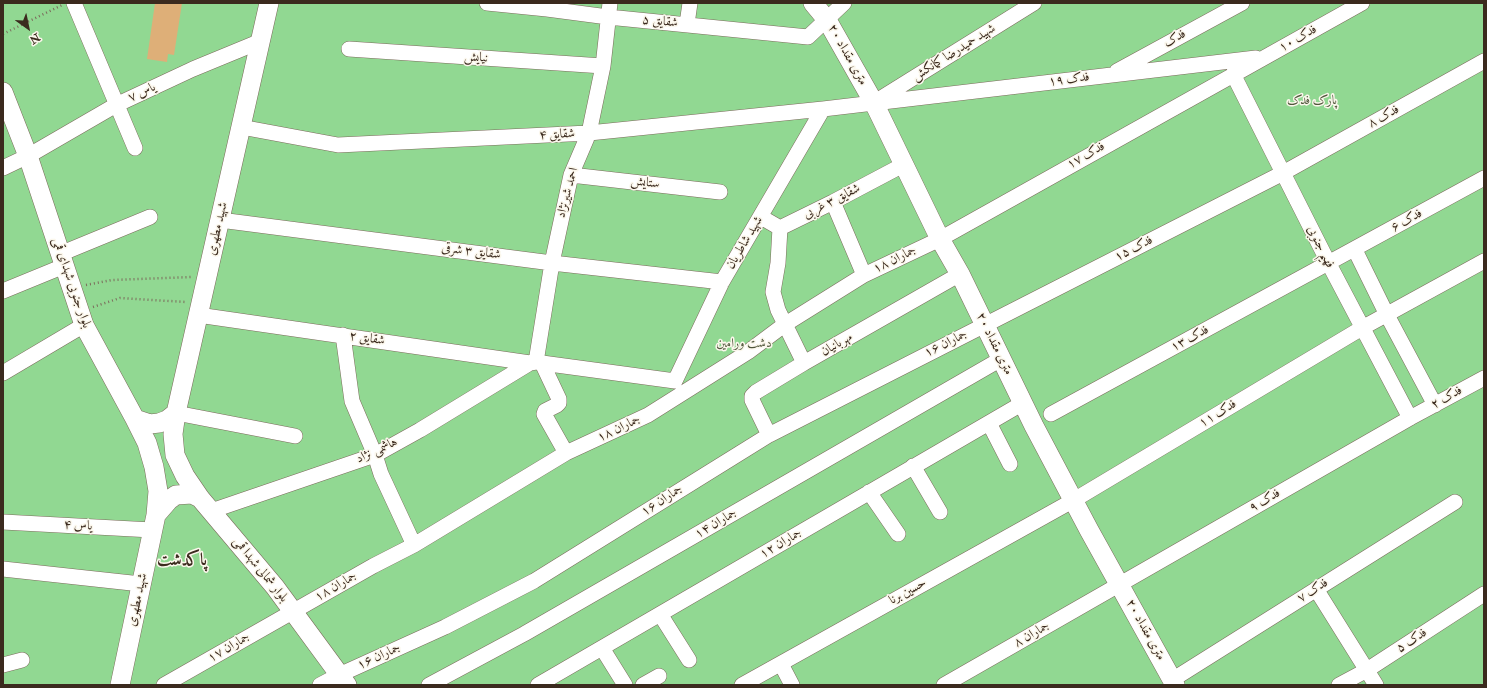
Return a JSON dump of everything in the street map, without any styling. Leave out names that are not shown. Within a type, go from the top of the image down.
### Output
[{"type":"main road","name":"شهید مطهری","points":[[175,455],[173,434],[176,413],[269,3]]},
{"type":"main road","name":"۲۰ متری مقداد","points":[[813,3],[827,20],[874,103],[903,165],[940,239],[960,274],[1023,403],[1074,500],[1174,682]]},
{"type":"main road","name":"بلوار جنوبی شهدای قمی","points":[[4,98],[28,156],[82,318],[147,443],[154,467]]},
{"type":"main road","points":[[135,419],[150,424],[159,423],[176,413]]},
{"type":"main road","name":"بلوار شمالی شهدا قمی","points":[[175,455],[185,476],[206,504],[275,587],[343,680]]},
{"type":"main road","name":"شهید مطهری","points":[[120,685],[154,523],[158,490],[154,467]]},
{"type":"main road","points":[[154,523],[169,500],[176,495],[192,494],[206,504]]},
{"type":"street","points":[[74,3],[135,148]]},
{"type":"street","name":"شقایق ۵","points":[[487,3],[609,10],[687,24],[808,37],[844,3]]},
{"type":"street","points":[[687,24],[690,3]]},
{"type":"street","name":"شهید حمیدرضا کمانکش","points":[[874,103],[1034,3]]},
{"type":"street","name":"فدک","points":[[1109,76],[1242,3]]},
{"type":"street","name":"فدک ۱۰","points":[[1233,74],[1362,3]]},
{"type":"street","name":"احمد شیرنژاد","points":[[536,363],[552,263],[571,175],[589,133],[603,66],[609,10]]},
{"type":"street","name":"یاس ۷","points":[[3,168],[28,156],[116,105],[193,69],[261,41]]},
{"type":"street","name":"نیایش","points":[[349,49],[603,66]]},
{"type":"street","name":"فدک ۱۹","points":[[874,103],[1264,57]]},
{"type":"street","name":"فدک ۸","points":[[1283,173],[1484,60]]},
{"type":"street","name":"فهیم جنوبی","points":[[1233,74],[1329,264],[1410,418]]},
{"type":"street","name":"فدک ۱۷","points":[[940,239],[1233,74]]},
{"type":"street","name":"شقایق ۴","points":[[241,127],[338,145],[589,133],[874,103]]},
{"type":"street","name":"شهید شاطریان","points":[[680,387],[722,282],[823,109]]},
{"type":"street","name":"شقایق ۳ غربی","points":[[780,228],[903,165]]},
{"type":"street","name":"فدک ۱۵","points":[[985,325],[1283,173]]},
{"type":"street","name":"ستایش","points":[[571,175],[720,192]]},
{"type":"street","name":"فدک ۶","points":[[1329,264],[1484,178]]},
{"type":"street","points":[[833,202],[864,275]]},
{"type":"street","points":[[3,291],[150,217]]},
{"type":"street","points":[[761,217],[780,228],[778,262],[773,292],[784,325],[804,363]]},
{"type":"street","name":"شقایق ۳ شرقی","points":[[220,220],[552,263],[722,282]]},
{"type":"street","name":"جماران ۱۸","points":[[293,612],[373,566],[414,545],[566,454],[648,415],[680,387],[748,352],[784,325],[864,275],[940,239]]},
{"type":"street","points":[[1355,250],[1387,315],[1435,404]]},
{"type":"street","name":"فدک ۱۱","points":[[1074,500],[1362,328],[1484,261]]},
{"type":"street","name":"فدک ۱۳","points":[[1051,414],[1329,264]]},
{"type":"street","name":"مهربانیان","points":[[769,434],[752,400],[752,396],[756,392],[960,274]]},
{"type":"street","name":"شقایق ۲","points":[[200,309],[343,335],[536,363],[680,387]]},
{"type":"street","points":[[3,373],[82,318]]},
{"type":"street","name":"جماران ۱۶","points":[[320,685],[343,680],[534,581],[769,434],[985,325]]},
{"type":"street","points":[[343,335],[352,401],[375,455],[381,474],[414,545]]},
{"type":"street","name":"جماران ۱۴","points":[[429,685],[524,634],[1001,359]]},
{"type":"street","points":[[536,363],[559,399],[559,403],[557,405],[545,411],[544,414],[566,454]]},
{"type":"street","name":"هاشمی نژاد","points":[[206,504],[375,455],[514,374],[536,363]]},
{"type":"street","name":"فدک ۲","points":[[1410,418],[1484,378]]},
{"type":"street","name":"جماران ۱۲","points":[[538,685],[1023,403]]},
{"type":"street","points":[[176,413],[295,436]]},
{"type":"street","name":"فدک ۹","points":[[1120,584],[1410,418]]},
{"type":"street","points":[[989,422],[1010,464]]},
{"type":"street","points":[[913,466],[940,512]]},
{"type":"street","points":[[869,492],[898,534]]},
{"type":"street","name":"حسین برنا","points":[[742,685],[1074,500]]},
{"type":"street","name":"فدک ۷","points":[[1174,682],[1316,589],[1455,502]]},
{"type":"street","name":"یاس ۴","points":[[3,522],[154,523]]},
{"type":"street","points":[[3,569],[141,584]]},
{"type":"street","name":"جماران ۸","points":[[944,685],[1120,584]]},
{"type":"street","points":[[1316,589],[1376,685]]},
{"type":"street","name":"فدک ۵","points":[[1339,685],[1367,670],[1484,594]]},
{"type":"street","name":"جماران ۱۷","points":[[164,685],[293,612]]},
{"type":"street","points":[[660,614],[689,660]]},
{"type":"street","points":[[602,648],[626,685]]},
{"type":"street","points":[[3,665],[22,660]]},
{"type":"street","points":[[781,664],[792,685]]},
{"type":"street","points":[[643,685],[659,676]]},
{"type":"path","points":[[3,34],[65,3]]},
{"type":"path","points":[[72,287],[112,280],[207,276]]},
{"type":"path","points":[[82,318],[120,298],[200,309]]},
{"type":"green space","name":"دشت ورامین","points":[[3,3],[1484,3],[1484,685],[3,685]]},
{"type":"building","points":[[155,3],[182,3],[174,55],[168,54],[167,62],[147,59]]},
{"type":"district","name":"پاکدشت","points":[[182,561]]},
{"type":"park label","name":"پارک فدک","points":[[1312,101]]}]
